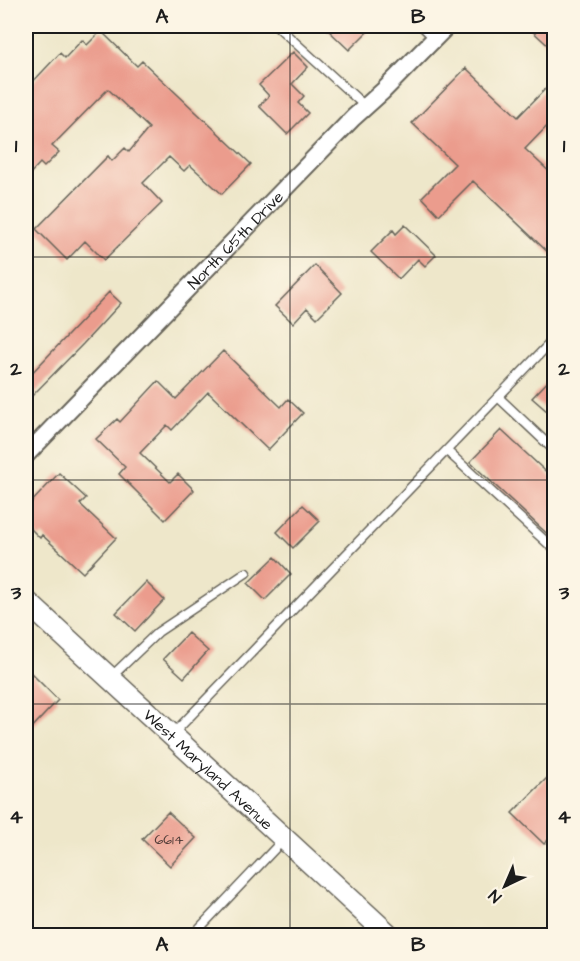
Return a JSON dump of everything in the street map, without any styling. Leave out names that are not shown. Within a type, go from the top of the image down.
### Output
[{"type":"street","name":"North 65th Drive","points":[[26,455],[353,118],[447,26]]},
{"type":"street","name":"West Maryland Avenue","points":[[26,601],[390,936]]},
{"type":"lane","points":[[278,26],[366,107]]},
{"type":"lane","points":[[422,26],[435,39]]},
{"type":"lane","points":[[171,736],[553,342]]},
{"type":"lane","points":[[498,397],[555,450]]},
{"type":"lane","points":[[447,451],[555,549]]},
{"type":"lane","points":[[110,679],[158,632],[246,573]]},
{"type":"lane","points":[[192,936],[284,839]]},
{"type":"building","points":[[324,26],[373,26],[349,50]]},
{"type":"building","points":[[527,26],[555,26],[555,52]]},
{"type":"building","points":[[101,31],[137,66],[142,61],[251,164],[222,194],[190,165],[184,171],[169,157],[143,183],[162,203],[104,260],[85,241],[67,260],[36,229],[108,156],[112,161],[125,148],[129,152],[149,128],[108,89],[52,146],[59,152],[44,167],[40,163],[26,178],[26,89],[60,53],[65,58],[82,40],[87,45]]},
{"type":"building","points":[[293,52],[308,67],[292,84],[304,96],[298,103],[308,113],[287,134],[259,106],[269,96],[259,85]]},
{"type":"building","points":[[466,68],[518,117],[555,79],[555,118],[525,149],[555,177],[555,259],[473,181],[439,215],[422,197],[455,164],[412,123]]},
{"type":"building","points":[[405,225],[436,255],[425,266],[418,259],[399,279],[371,252],[393,230],[396,234]]},
{"type":"building","points":[[315,265],[342,293],[317,318],[307,308],[293,323],[275,306]]},
{"type":"building","points":[[109,292],[121,303],[26,402],[26,379]]},
{"type":"building","points":[[223,351],[281,407],[288,399],[303,413],[268,450],[208,392],[172,430],[167,425],[140,453],[170,482],[178,474],[194,490],[165,520],[119,474],[125,467],[96,439],[117,419],[120,422],[158,381],[176,399]]},
{"type":"building","points":[[555,374],[555,418],[532,398]]},
{"type":"building","points":[[501,430],[555,480],[555,541],[470,462]]},
{"type":"building","points":[[59,473],[86,498],[80,504],[116,538],[83,573],[42,535],[40,538],[26,524],[26,508]]},
{"type":"building","points":[[303,505],[320,521],[293,548],[277,532]]},
{"type":"building","points":[[275,557],[291,574],[265,600],[248,583]]},
{"type":"building","points":[[146,582],[164,600],[135,631],[116,613]]},
{"type":"building","points":[[188,633],[208,651],[184,678],[163,659]]},
{"type":"building","points":[[26,668],[58,700],[26,734]]},
{"type":"building","points":[[555,770],[555,833],[544,844],[512,813]]},
{"type":"building","points":[[168,812],[196,838],[170,866],[142,839]]}]
